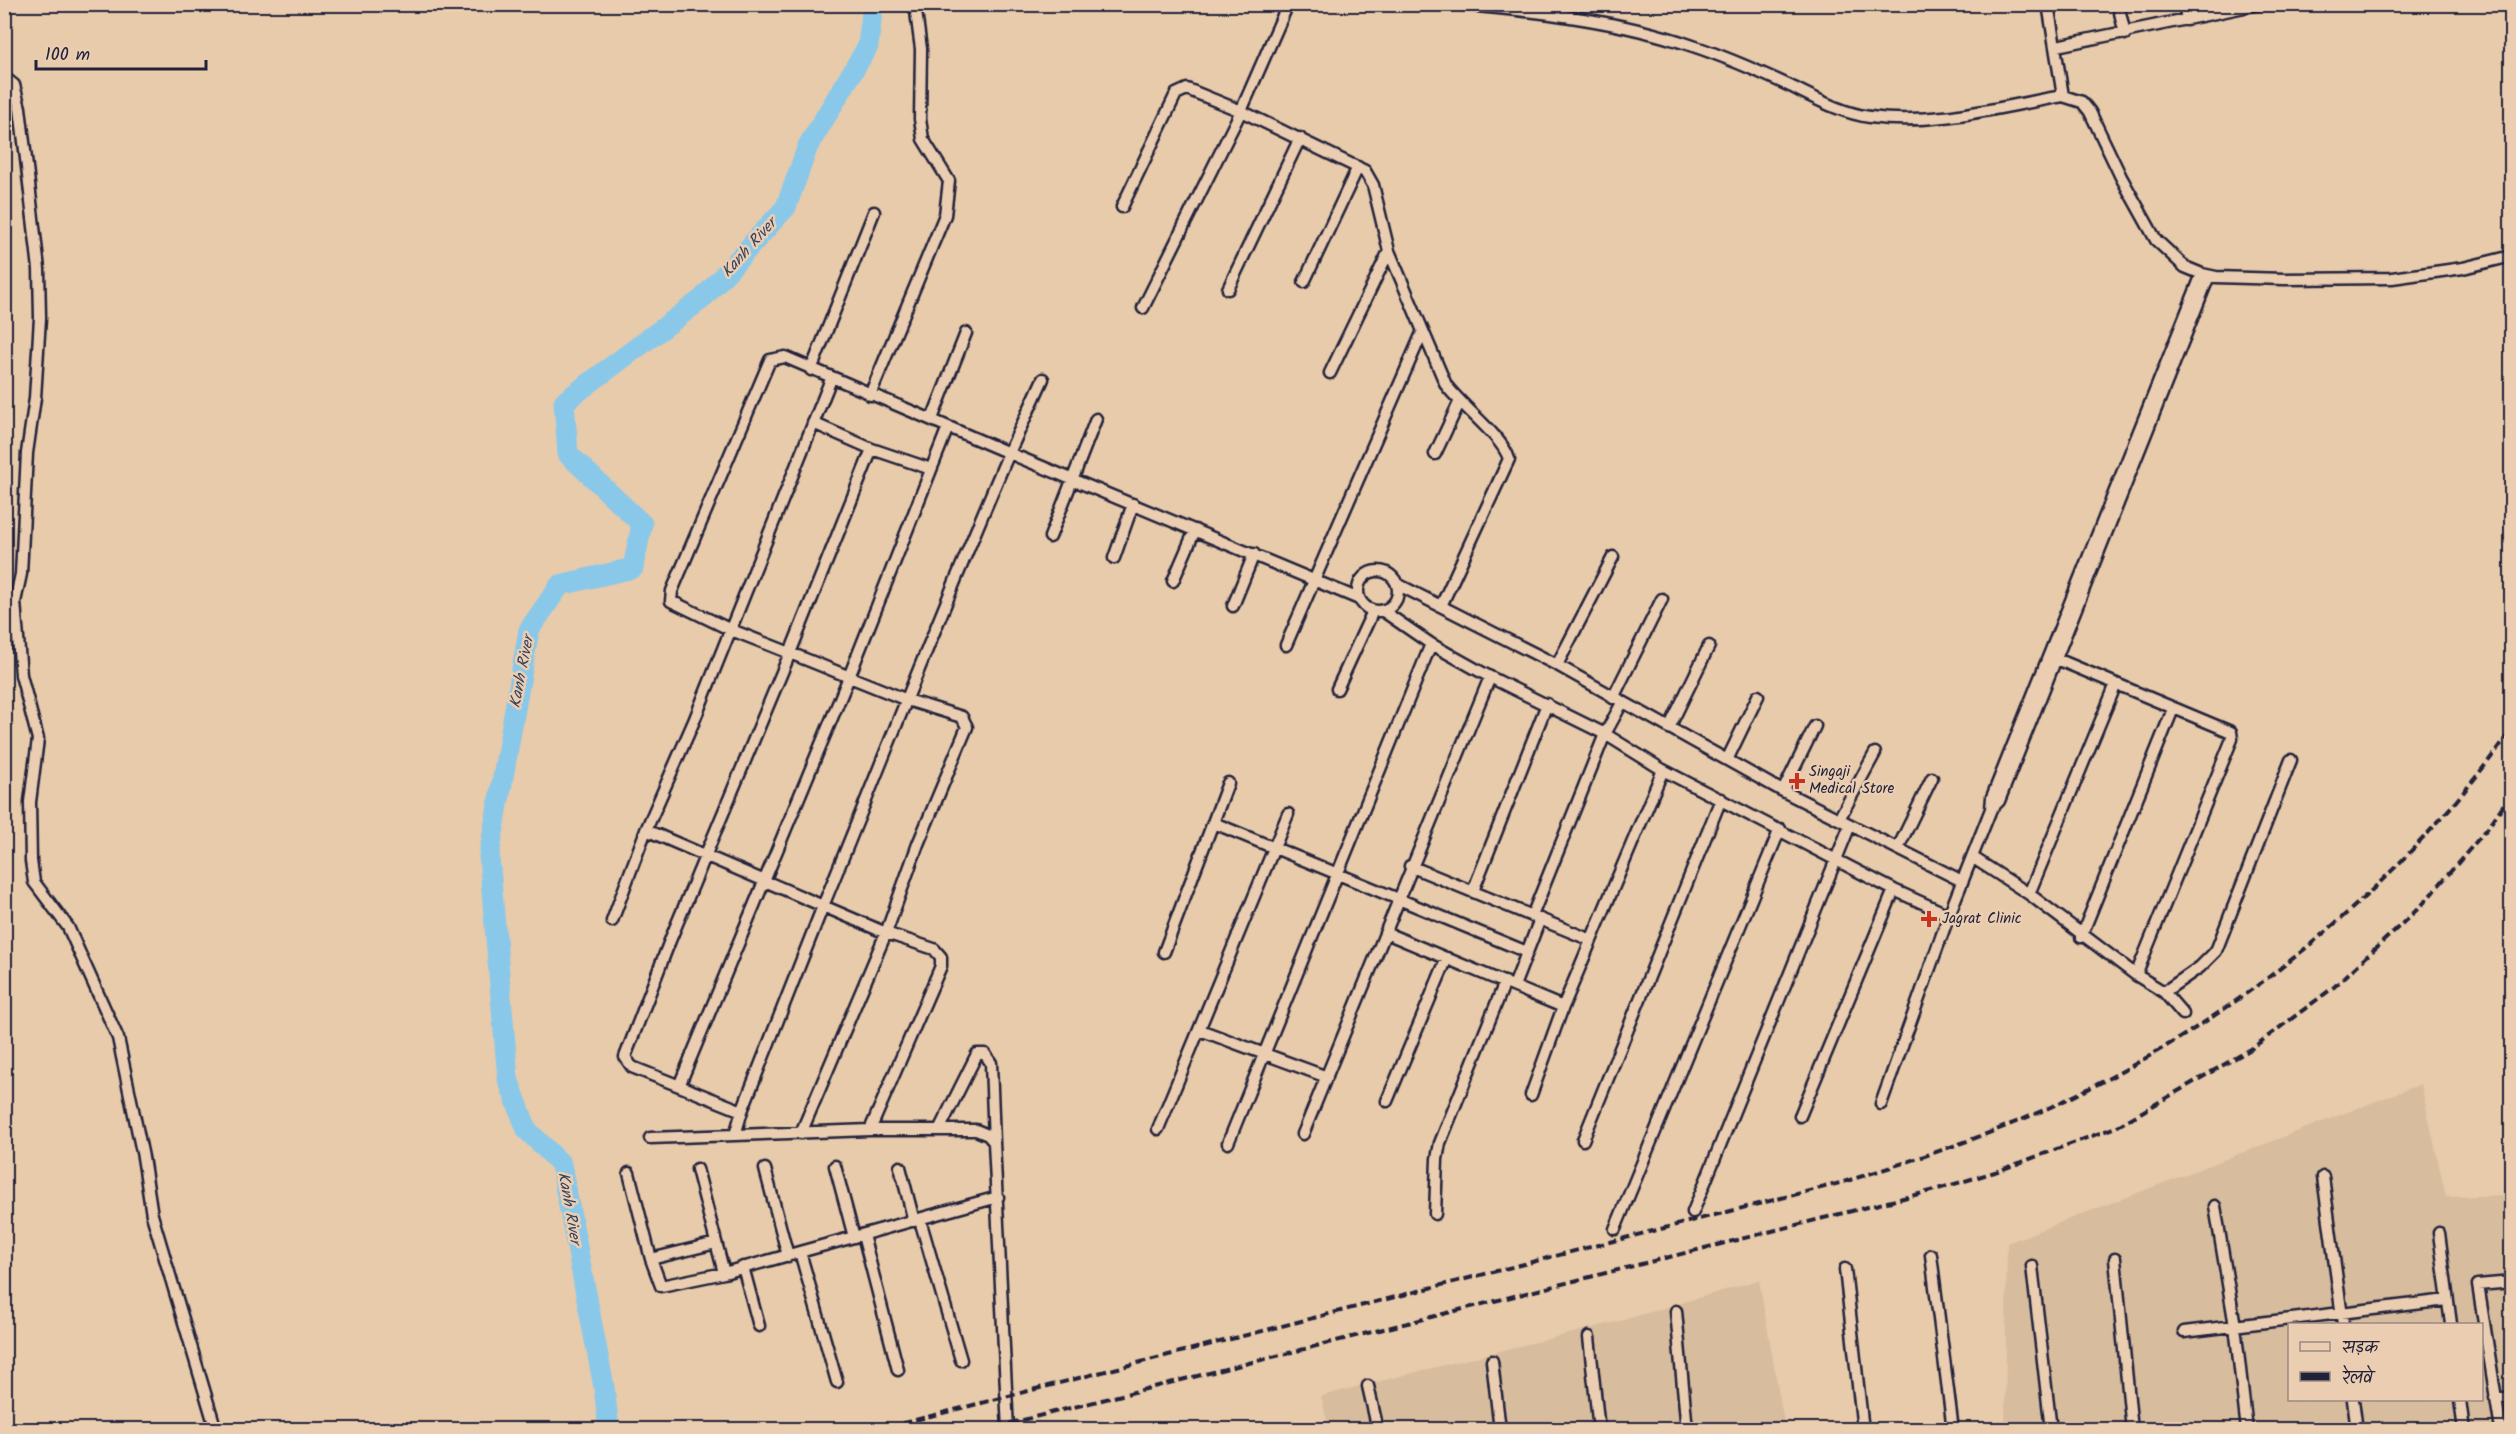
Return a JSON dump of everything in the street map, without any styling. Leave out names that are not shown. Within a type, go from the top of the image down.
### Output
[{"type":"street","points":[[870,395],[945,215],[949,192],[949,181],[923,139],[920,119],[921,49],[915,4]]},
{"type":"street","points":[[1143,308],[1241,111],[1288,4]]},
{"type":"street","points":[[1452,4],[1496,8],[1620,27],[1671,39],[1745,65],[1838,109],[1867,116],[1896,120],[1935,118],[2063,96],[2082,102],[2090,112],[2121,177],[2156,240],[2185,267],[2206,275],[2284,279],[2392,278],[2463,268],[2511,256]]},
{"type":"street","points":[[2048,4],[2057,46],[2063,96]]},
{"type":"street","points":[[2118,4],[2125,34]]},
{"type":"street","points":[[2184,4],[2187,20]]},
{"type":"street","points":[[2057,46],[2125,34],[2255,5]]},
{"type":"street","points":[[4,76],[14,85],[20,108],[39,269],[40,318],[35,398],[27,453],[21,574],[15,602],[21,675],[38,740],[30,802],[31,861],[34,882],[68,927],[117,1038],[143,1157],[152,1215],[216,1430]]},
{"type":"street","points":[[1122,207],[1176,94],[1187,89],[1300,138],[1370,175],[1389,251],[1446,385],[1459,403],[1499,441],[1509,459],[1441,606]]},
{"type":"street","points":[[1228,289],[1300,138]]},
{"type":"street","points":[[1304,282],[1358,167]]},
{"type":"street","points":[[812,370],[874,212]]},
{"type":"street","points":[[1330,373],[1389,251]]},
{"type":"street","points":[[1881,1104],[1949,915],[1991,809],[1992,797],[2053,658],[2206,275]]},
{"type":"street","points":[[932,419],[966,333]]},
{"type":"street","points":[[1286,645],[1422,333]]},
{"type":"street","points":[[801,1133],[886,933],[918,844],[966,733],[966,722],[962,717],[907,700],[729,629],[675,605],[671,601],[672,591],[765,366],[770,360],[785,357],[831,379],[1359,598],[1365,606],[1378,611],[1431,644],[1490,677],[1605,734],[1663,770],[1894,890],[1949,915]]},
{"type":"street","points":[[612,921],[646,830],[694,720],[831,379]]},
{"type":"street","points":[[735,1135],[742,1111],[823,906],[1009,453],[1043,379]]},
{"type":"street","points":[[1435,454],[1459,403]]},
{"type":"street","points":[[1050,537],[1096,419]]},
{"type":"street","points":[[813,423],[872,448],[931,469]]},
{"type":"street","points":[[680,1086],[849,677],[948,427]]},
{"type":"street","points":[[742,1111],[632,1067],[625,1057],[671,938],[707,856],[737,776],[790,653],[872,448]]},
{"type":"street","points":[[1114,558],[1133,504]]},
{"type":"street","points":[[1173,581],[1195,530]]},
{"type":"street","points":[[1233,606],[1254,554]]},
{"type":"street","points":[[1557,665],[1612,556]]},
{"type":"street","points":[[1359,598],[1359,584],[1367,573],[1374,571],[1388,573],[1397,584],[1557,665],[1783,791],[1962,881]]},
{"type":"street","points":[[1337,689],[1378,611],[1396,600],[1397,584]]},
{"type":"street","points":[[1436,1214],[1437,1159],[1440,1143],[1509,983],[1527,952],[1536,918],[1618,700],[1662,599]]},
{"type":"street","points":[[1228,1143],[1431,644]]},
{"type":"street","points":[[1669,728],[1709,646]]},
{"type":"street","points":[[2053,658],[2231,732],[2232,739],[2136,975]]},
{"type":"street","points":[[1304,1134],[1386,933],[1410,866],[1490,677]]},
{"type":"street","points":[[2029,894],[2116,684]]},
{"type":"street","points":[[1726,760],[1758,696]]},
{"type":"street","points":[[1473,891],[1547,704]]},
{"type":"street","points":[[2081,937],[2173,709]]},
{"type":"street","points":[[1783,791],[1815,726]]},
{"type":"street","points":[[1839,819],[1875,753]]},
{"type":"street","points":[[2164,992],[2200,967],[2216,951],[2291,760]]},
{"type":"street","points":[[1531,1095],[1563,1006],[1663,770]]},
{"type":"street","points":[[1898,849],[1932,778]]},
{"type":"street","points":[[1164,952],[1228,783]]},
{"type":"street","points":[[1583,1140],[1721,799]]},
{"type":"street","points":[[1158,1129],[1288,814]]},
{"type":"street","points":[[1214,823],[1527,952]]},
{"type":"street","points":[[1693,1212],[1850,825]]},
{"type":"street","points":[[1615,1228],[1780,829]]},
{"type":"street","points":[[646,830],[886,933],[934,949],[941,957],[940,966],[870,1130]]},
{"type":"street","points":[[1972,857],[2029,894],[2081,937],[2164,992],[2183,1014]]},
{"type":"street","points":[[1410,866],[1591,940]]},
{"type":"street","points":[[1800,1116],[1894,890]]},
{"type":"street","points":[[1386,933],[1563,1006]]},
{"type":"street","points":[[1387,1101],[1447,958]]},
{"type":"street","points":[[1200,1030],[1327,1077]]},
{"type":"street","points":[[939,1130],[978,1054],[985,1054],[991,1063],[1008,1430]]},
{"type":"street","points":[[650,1138],[870,1130],[976,1130],[988,1135],[993,1142]]},
{"type":"street","points":[[836,1166],[898,1370]]},
{"type":"street","points":[[900,1167],[961,1360]]},
{"type":"street","points":[[697,1169],[724,1273]]},
{"type":"street","points":[[765,1169],[788,1256]]},
{"type":"street","points":[[628,1173],[651,1259],[662,1286],[743,1268],[998,1197]]},
{"type":"street","points":[[2323,1177],[2343,1323]]},
{"type":"street","points":[[2215,1206],[2235,1326],[2247,1430]]},
{"type":"street","points":[[2439,1233],[2451,1323]]},
{"type":"street","points":[[651,1259],[716,1243]]},
{"type":"street","points":[[800,1252],[837,1382]]},
{"type":"street","points":[[1931,1255],[1953,1430]]},
{"type":"street","points":[[2115,1259],[2132,1430]]},
{"type":"street","points":[[2032,1266],[2051,1430]]},
{"type":"street","points":[[743,1268],[759,1326]]},
{"type":"street","points":[[1845,1269],[1863,1430]]},
{"type":"street","points":[[2500,1430],[2478,1285],[2511,1282]]},
{"type":"street","points":[[2184,1332],[2447,1300]]},
{"type":"street","points":[[1676,1311],[1687,1430]]},
{"type":"street","points":[[1589,1337],[1599,1430]]},
{"type":"street","points":[[1492,1361],[1500,1430]]},
{"type":"street","points":[[1368,1386],[1378,1430]]},
{"type":"street","points":[[2495,1398],[2511,1398]]},
{"type":"street","points":[[2353,1401],[2357,1430]]},
{"type":"street","points":[[2460,1401],[2464,1430]]},
{"type":"shaded area","points":[[2421,1084],[2446,1197],[2511,1195],[2511,1429],[2005,1430],[2007,1243]]},
{"type":"shaded area","points":[[1759,1280],[1785,1429],[1329,1429],[1321,1396],[1620,1321]]},
{"type":"waterway","name":"Kanh River","points":[[609,1430],[604,1387],[561,1164],[527,1130],[508,1079],[489,856],[529,630],[560,585],[633,568],[642,524],[568,454],[564,402],[702,299],[786,207],[808,146],[868,46],[873,4]]},
{"type":"railway","points":[[876,1430],[1840,1183],[1935,1152],[2060,1103],[2151,1055],[2210,1018],[2268,978],[2323,934],[2375,887],[2424,837],[2470,784],[2512,729]]},
{"type":"railway","points":[[983,1430],[1931,1191],[1995,1172],[2116,1127],[2251,1049],[2334,987],[2422,905],[2487,829],[2512,792]]},
{"type":"place","name":"Singaji Medical Store","points":[[1797,781]]},
{"type":"place","name":"Jagrat Clinic","points":[[1929,919]]}]
